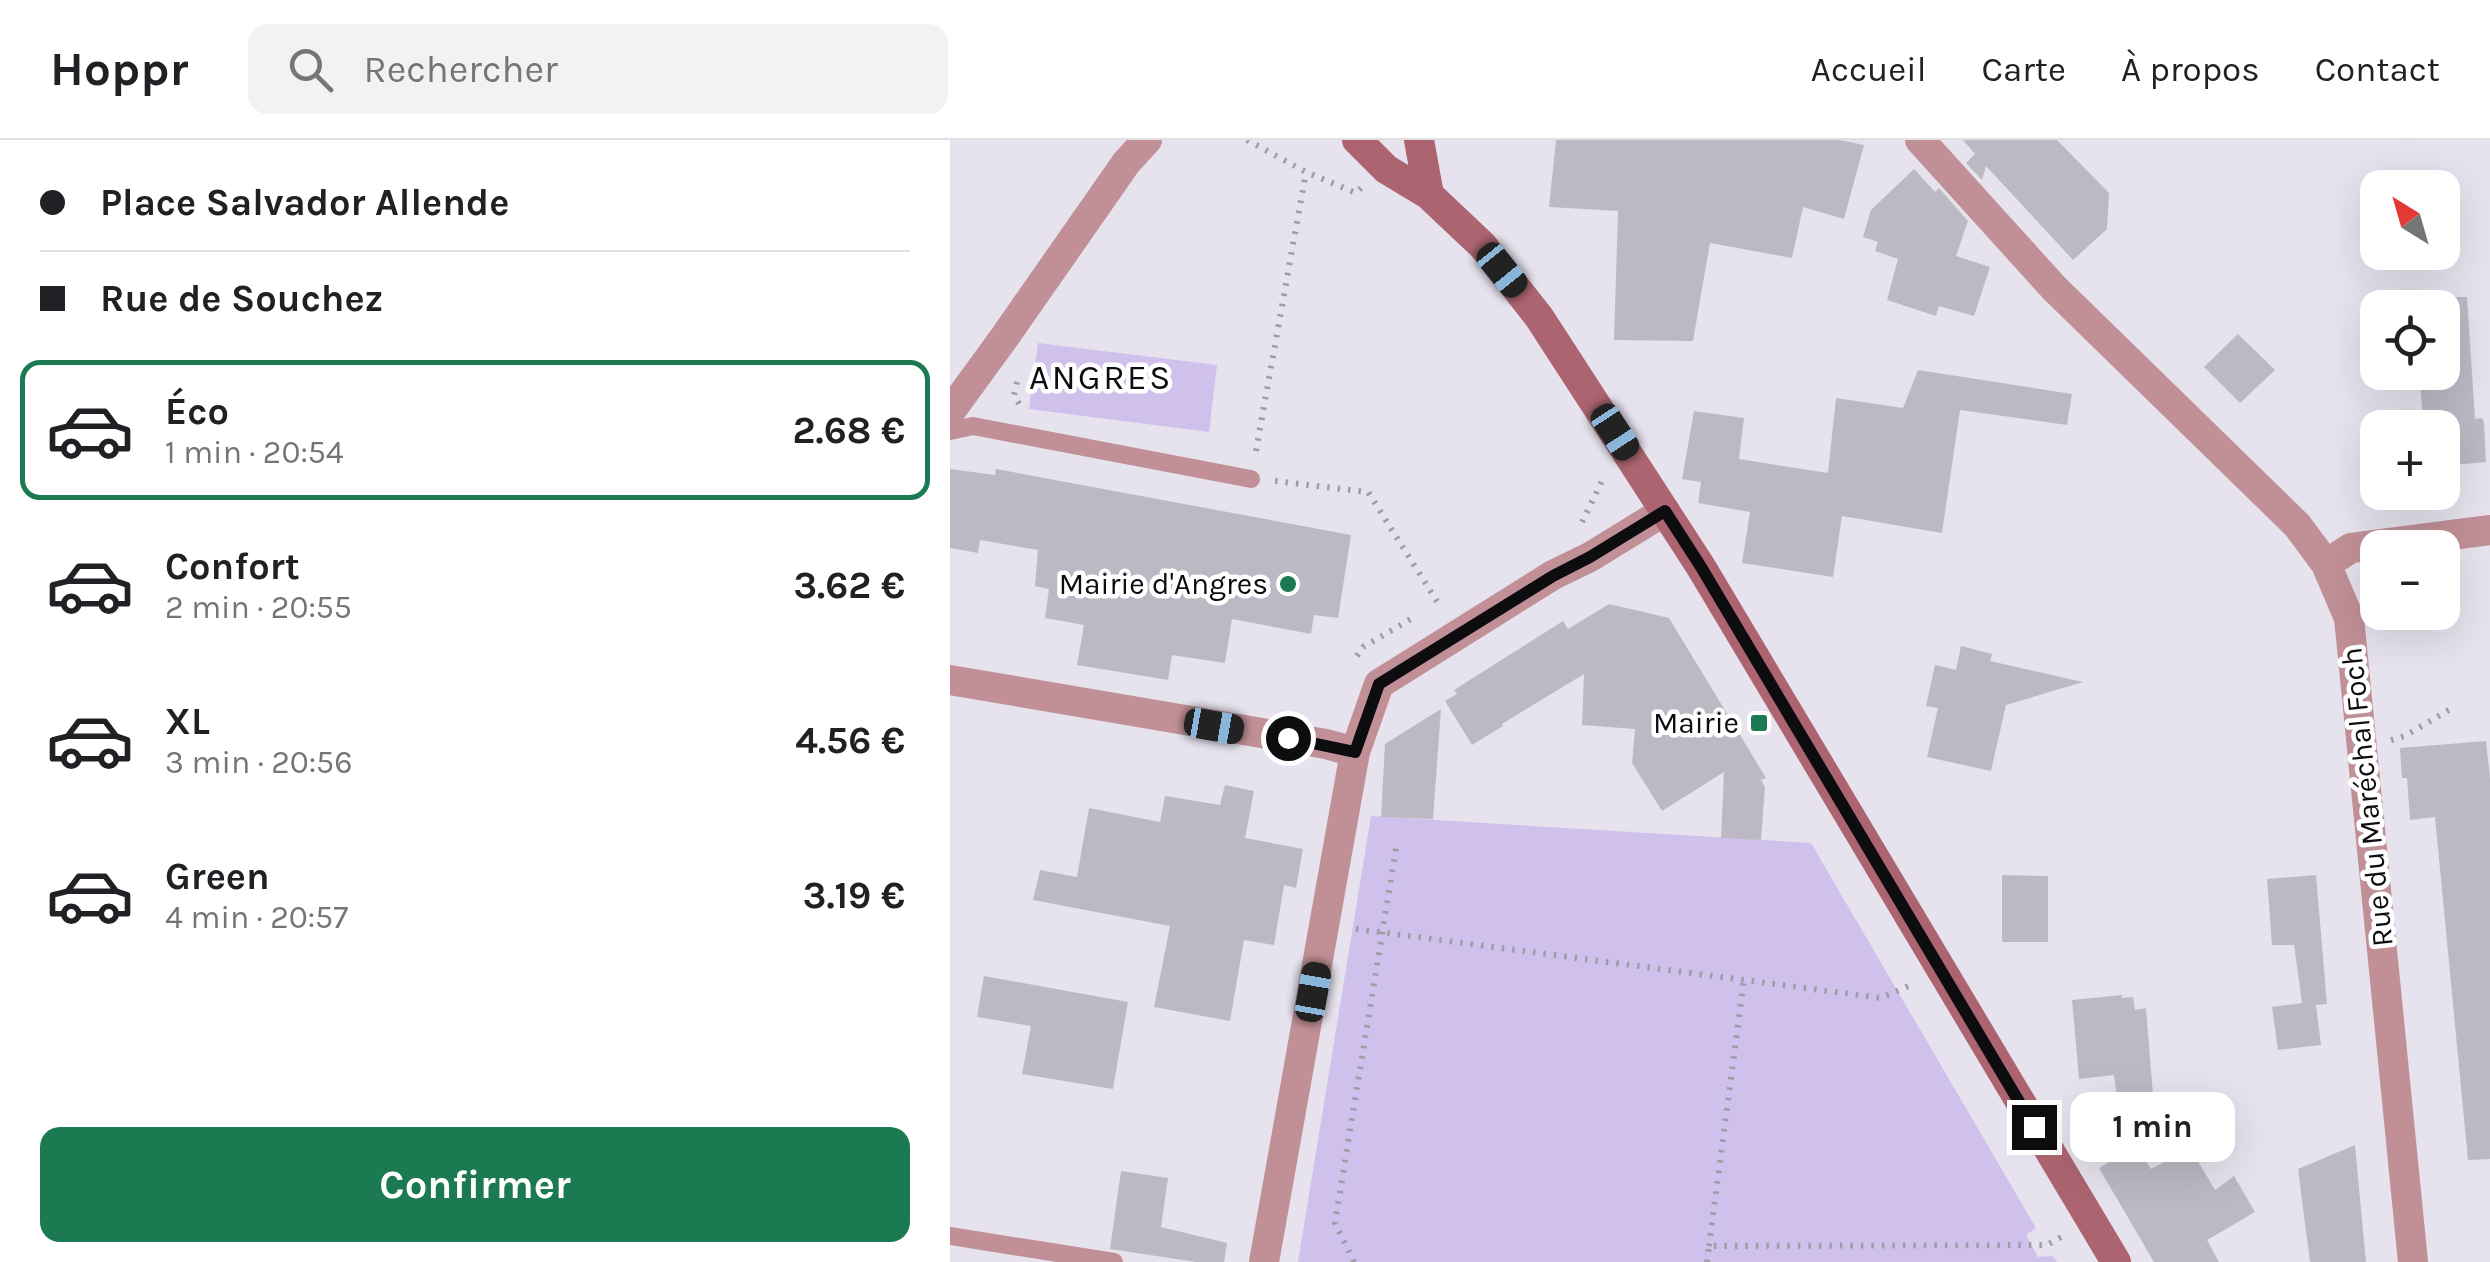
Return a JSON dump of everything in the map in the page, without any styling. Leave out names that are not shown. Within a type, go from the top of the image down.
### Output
[{"type":"main road","points":[[1358,140],[1386,170],[1430,195],[1483,246],[1539,317],[1701,567],[2116,1262]]},
{"type":"main road","points":[[1419,140],[1430,195]]},
{"type":"street","points":[[950,412],[1126,163],[1147,140]]},
{"type":"street","name":"Rue du Maréchal Foch","points":[[1920,140],[2054,288],[2298,526],[2326,564],[2349,618],[2413,1262]]},
{"type":"street","points":[[1264,1262],[1355,752],[1379,684],[1665,511]]},
{"type":"street","points":[[2326,564],[2351,548],[2490,530]]},
{"type":"street","points":[[950,680],[1355,752]]},
{"type":"lane","points":[[950,431],[972,426],[1251,479]]},
{"type":"lane","points":[[950,1236],[1114,1262]]},
{"type":"path","points":[[1247,140],[1306,172],[1251,479],[1368,492],[1438,603]]},
{"type":"path","points":[[1006,335],[1025,354],[1014,394],[1039,439]]},
{"type":"path","points":[[2362,747],[2405,736],[2452,708]]},
{"type":"path","points":[[1354,1262],[1335,1224],[1397,842]]},
{"type":"path","points":[[1325,925],[1881,998],[1942,972]]},
{"type":"path","points":[[1707,1262],[1744,980]]},
{"type":"path","points":[[1709,1246],[2047,1246],[2090,1220]]},
{"type":"shaded area","points":[[1038,343],[1217,365],[1209,432],[1029,409]]},
{"type":"shaded area","points":[[1371,816],[1811,843],[2036,1228],[2026,1235],[2038,1257],[2052,1256],[2057,1262],[1298,1262]]},
{"type":"building","points":[[1556,140],[1840,140],[1864,145],[1844,219],[1803,207],[1792,258],[1710,243],[1693,341],[1614,340],[1618,211],[1549,207]]},
{"type":"building","points":[[1963,140],[2057,140],[2109,193],[2107,229],[2073,260],[1986,166],[1982,180],[1966,163],[1975,154]]},
{"type":"building","points":[[1914,169],[1935,192],[1939,188],[1968,221],[1956,256],[1990,267],[1974,316],[1939,306],[1936,316],[1887,300],[1898,259],[1875,251],[1878,242],[1863,237],[1871,210]]},
{"type":"building","points":[[2460,297],[2467,297],[2475,419],[2482,418],[2484,422],[2486,462],[2460,464],[2460,410],[2422,410],[2420,390],[2460,390]]},
{"type":"building","points":[[2238,334],[2275,370],[2240,403],[2204,367]]},
{"type":"building","points":[[1918,370],[2072,394],[2067,425],[1960,410],[1942,533],[1842,516],[1833,577],[1742,563],[1750,512],[1698,503],[1701,482],[1682,479],[1694,411],[1744,418],[1739,459],[1828,473],[1836,398],[1903,408]]},
{"type":"building","points":[[950,469],[995,475],[996,469],[1351,535],[1338,618],[1314,615],[1311,634],[1232,619],[1225,663],[1172,655],[1168,680],[1077,665],[1084,625],[1045,618],[1049,589],[1035,586],[1038,550],[980,540],[978,553],[950,548]]},
{"type":"building","points":[[1609,604],[1669,618],[1766,778],[1761,780],[1765,787],[1761,840],[1721,838],[1724,772],[1662,811],[1632,763],[1635,729],[1582,725],[1584,674],[1472,745],[1445,701],[1457,694],[1454,690],[1563,621],[1568,629]]},
{"type":"building","points":[[1961,646],[1992,654],[1990,661],[2083,682],[2006,705],[1991,771],[1927,757],[1938,708],[1926,706],[1935,665],[1956,670]]},
{"type":"building","points":[[1441,709],[1433,819],[1381,817],[1385,744]]},
{"type":"building","points":[[2486,741],[2490,778],[2490,1159],[2468,1160],[2435,817],[2410,820],[2400,748]]},
{"type":"building","points":[[1225,785],[1254,791],[1245,838],[1303,849],[1296,888],[1284,885],[1274,945],[1244,940],[1230,1021],[1154,1007],[1170,926],[1033,900],[1040,870],[1077,877],[1089,808],[1160,822],[1165,796],[1220,805]]},
{"type":"building","points":[[2002,875],[2048,876],[2048,942],[2002,942]]},
{"type":"building","points":[[2316,875],[2327,1004],[2316,1005],[2321,1045],[2278,1050],[2272,1007],[2302,1003],[2294,945],[2272,945],[2267,879]]},
{"type":"building","points":[[984,976],[1128,1002],[1113,1089],[1022,1074],[1031,1026],[977,1017]]},
{"type":"building","points":[[2133,997],[2135,1010],[2146,1008],[2153,1095],[2117,1098],[2114,1075],[2079,1079],[2072,1000]]},
{"type":"building","points":[[2355,1145],[2366,1262],[2310,1262],[2298,1169]]},
{"type":"building","points":[[2137,1146],[2151,1169],[2190,1148],[2215,1190],[2234,1176],[2255,1212],[2207,1240],[2219,1262],[2154,1262],[2099,1168]]},
{"type":"building","points":[[1121,1171],[1168,1178],[1161,1227],[1227,1243],[1224,1262],[1196,1262],[1110,1249]]},
{"type":"place","name":"Mairie d'Angres","points":[[1288,584]]},
{"type":"place","name":"Mairie","points":[[1759,723]]},
{"type":"district","name":"ANGRES","points":[[1101,377]]},
{"type":"route","points":[[1288,738],[1355,752],[1379,684],[1665,511],[2034,1127]]}]
